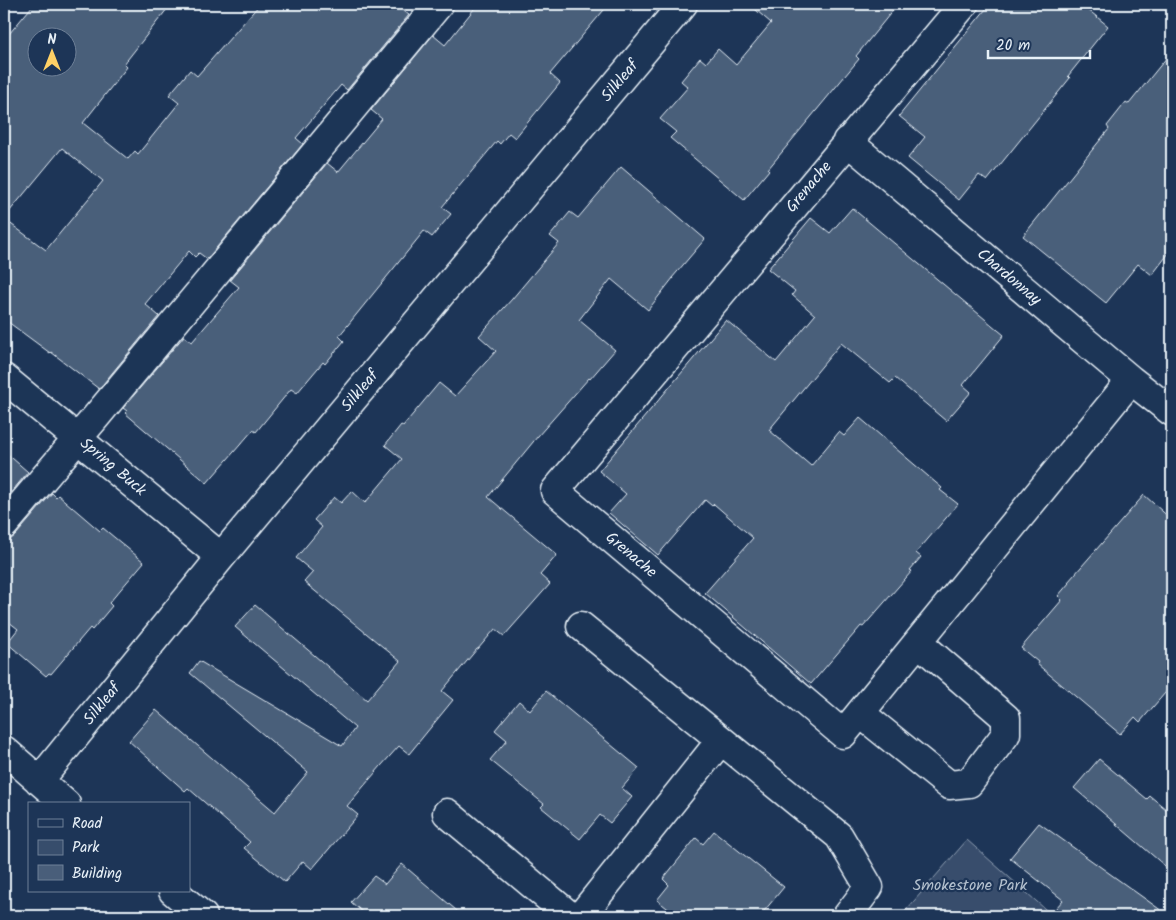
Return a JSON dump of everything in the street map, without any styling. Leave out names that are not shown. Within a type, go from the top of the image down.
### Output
[{"type":"street","points":[[4,524],[78,438],[439,4]]},
{"type":"street","name":"Silkleaf","points":[[39,782],[221,557],[684,4]]},
{"type":"street","name":"Grenache","points":[[964,4],[555,491],[843,734],[1131,380]]},
{"type":"street","name":"Chardonnay","points":[[848,141],[1131,380],[1172,412]]},
{"type":"street","name":"Spring Buck","points":[[4,378],[221,557]]},
{"type":"street","points":[[581,626],[839,836],[869,887],[847,916]]},
{"type":"street","points":[[860,713],[949,785],[969,783],[1006,734],[1006,718],[918,642]]},
{"type":"street","points":[[581,916],[721,740]]},
{"type":"street","points":[[4,750],[64,802]]},
{"type":"street","points":[[447,813],[570,916]]},
{"type":"street","points":[[174,892],[203,916]]},
{"type":"green space","name":"Smokestone Park","points":[[967,840],[1053,916],[901,916]]},
{"type":"building","points":[[34,4],[171,4],[124,64],[127,67],[83,123],[128,159],[135,151],[138,154],[179,103],[169,95],[190,70],[197,76],[260,4],[395,4],[409,15],[347,90],[341,85],[296,138],[303,144],[207,259],[199,253],[195,257],[189,251],[145,304],[159,316],[99,389],[4,319],[4,219],[46,250],[103,181],[62,148],[4,218],[4,40]]},
{"type":"building","points":[[478,4],[609,4],[550,74],[560,83],[515,138],[509,133],[500,144],[497,141],[442,207],[451,214],[432,237],[424,231],[339,336],[344,341],[325,364],[323,362],[297,393],[291,389],[256,432],[253,430],[207,483],[125,413],[127,411],[123,408],[184,336],[192,342],[239,287],[230,280],[327,163],[338,172],[382,119],[371,110],[433,35],[445,45]]},
{"type":"building","points":[[749,4],[898,4],[856,56],[859,59],[744,200],[670,138],[676,132],[660,119],[688,87],[681,81],[700,58],[706,63],[718,49],[736,65],[771,23]]},
{"type":"building","points":[[990,4],[1081,4],[1108,26],[1068,76],[1070,78],[987,181],[979,175],[959,200],[908,158],[925,137],[899,116]]},
{"type":"building","points":[[1172,51],[1172,249],[1152,275],[1138,264],[1106,303],[1023,236],[1109,129],[1107,126],[1126,102],[1129,104]]},
{"type":"building","points":[[621,167],[705,239],[648,310],[611,279],[579,320],[615,350],[538,436],[488,497],[557,555],[540,575],[550,584],[504,636],[495,629],[477,649],[442,691],[453,700],[409,754],[399,746],[347,806],[358,815],[312,869],[303,861],[285,882],[244,848],[250,842],[188,788],[185,791],[129,741],[156,710],[275,812],[308,772],[190,673],[199,661],[342,746],[355,728],[235,627],[255,605],[367,700],[400,661],[304,582],[313,572],[296,558],[322,527],[314,520],[334,497],[341,503],[352,491],[365,503],[402,459],[385,445],[439,383],[455,396],[496,351],[479,336],[559,243],[550,236],[570,212],[578,218]]},
{"type":"building","points":[[852,208],[1004,335],[963,385],[971,392],[946,421],[895,378],[890,383],[841,343],[769,430],[811,466],[839,432],[844,436],[860,418],[958,504],[916,553],[921,557],[910,570],[912,571],[811,684],[705,593],[753,538],[714,504],[712,506],[705,500],[658,555],[609,513],[626,494],[599,471],[726,320],[776,362],[815,315],[792,295],[795,291],[768,269],[811,218],[830,233]]},
{"type":"building","points":[[4,451],[28,472],[4,501]]},
{"type":"building","points":[[52,493],[56,497],[58,495],[100,531],[103,528],[144,562],[109,603],[112,606],[92,630],[90,628],[51,674],[49,673],[46,676],[7,643],[18,629],[4,618],[4,540],[10,540],[16,535]]},
{"type":"building","points":[[1144,495],[1172,520],[1172,685],[1140,722],[1135,717],[1120,734],[1037,664],[1038,662],[1021,648],[1062,600],[1058,596],[1068,582]]},
{"type":"building","points":[[546,691],[639,768],[622,788],[632,797],[610,823],[600,815],[580,839],[541,807],[544,804],[490,760],[507,740],[495,730],[519,701],[530,711]]},
{"type":"building","points":[[1099,759],[1147,799],[1150,796],[1172,814],[1172,872],[1074,788]]},
{"type":"building","points":[[1039,823],[1169,916],[1049,916],[1063,900],[1010,858]]},
{"type":"building","points":[[714,831],[784,887],[760,916],[677,916],[657,900],[669,885],[663,879],[696,838],[703,844]]},
{"type":"building","points":[[402,864],[463,916],[367,916],[351,902],[374,876],[385,884]]}]
